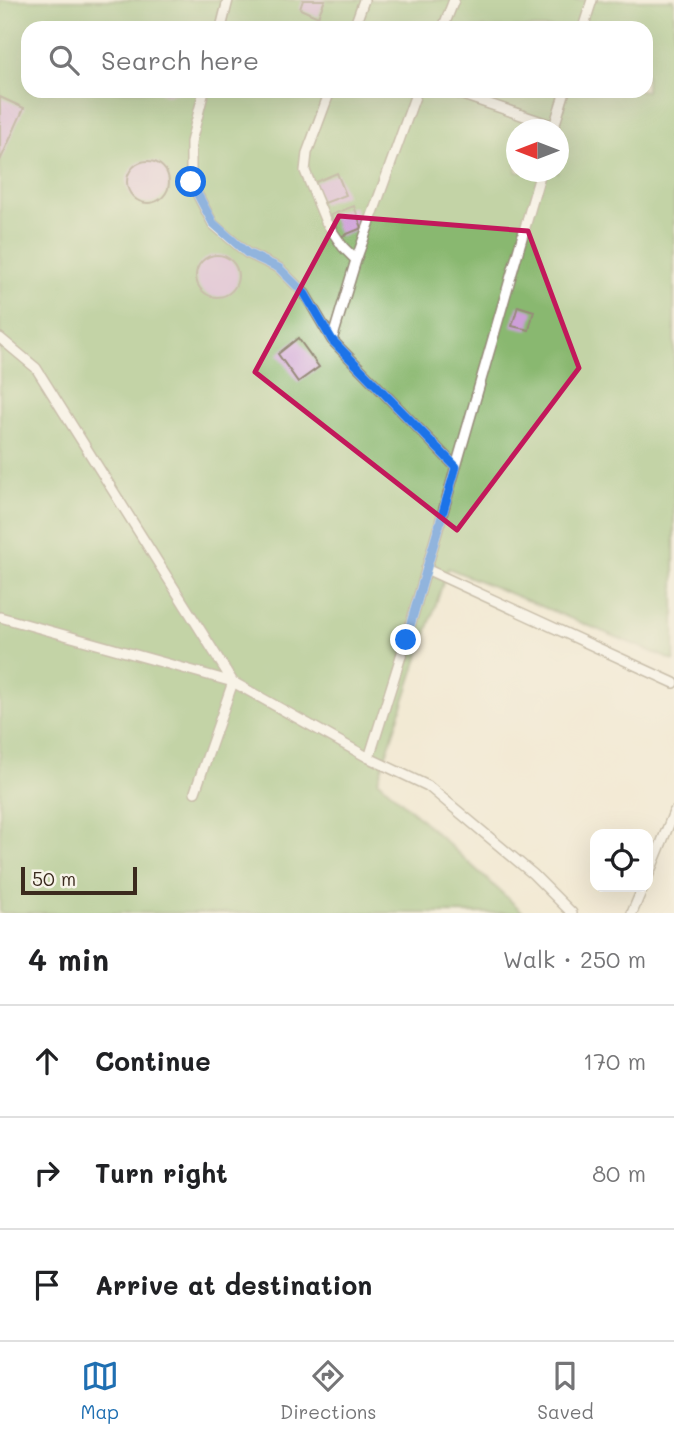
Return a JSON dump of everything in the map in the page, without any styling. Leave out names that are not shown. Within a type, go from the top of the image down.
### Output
[{"type":"lane","points":[[223,21],[228,0]]},
{"type":"lane","points":[[356,21],[364,0]]},
{"type":"lane","points":[[446,21],[454,0]]},
{"type":"lane","points":[[585,21],[592,0]]},
{"type":"lane","points":[[202,98],[191,142],[191,182],[213,223],[247,253],[279,268],[305,294],[332,340],[456,467]]},
{"type":"lane","points":[[327,98],[307,153],[305,171],[326,222],[343,247],[356,260]]},
{"type":"lane","points":[[332,340],[356,260],[414,98]]},
{"type":"lane","points":[[470,98],[529,119]]},
{"type":"lane","points":[[557,119],[563,98]]},
{"type":"lane","points":[[369,758],[538,182]]},
{"type":"lane","points":[[0,338],[36,368],[233,681]]},
{"type":"lane","points":[[426,569],[674,683]]},
{"type":"lane","points":[[0,617],[233,681],[369,758],[428,786],[533,874],[572,913]]},
{"type":"lane","points":[[195,792],[233,681]]},
{"type":"lane","points":[[653,866],[672,827],[674,812]]},
{"type":"lane","points":[[632,913],[641,892]]},
{"type":"highlighted area","points":[[339,216],[528,231],[579,368],[457,530],[255,372]]},
{"type":"green space","points":[[0,0],[674,0],[674,661],[448,568],[378,780],[524,913],[0,913]]},
{"type":"building","points":[[303,0],[325,0],[318,17],[300,9]]},
{"type":"building","points":[[0,97],[24,108],[0,161]]},
{"type":"building","points":[[148,161],[163,167],[169,182],[163,197],[148,203],[133,197],[127,182],[133,167]]},
{"type":"building","points":[[337,173],[346,195],[322,204],[313,183]]},
{"type":"building","points":[[354,206],[362,228],[340,237],[331,215]]},
{"type":"building","points":[[217,255],[232,261],[238,276],[232,291],[217,297],[202,291],[196,276],[202,261]]},
{"type":"building","points":[[518,306],[534,311],[529,330],[512,326]]},
{"type":"building","points":[[298,338],[319,367],[298,382],[278,354]]},
{"type":"route","points":[[191,182],[213,223],[247,253],[279,268],[305,294],[332,340],[456,467],[406,640]]}]
